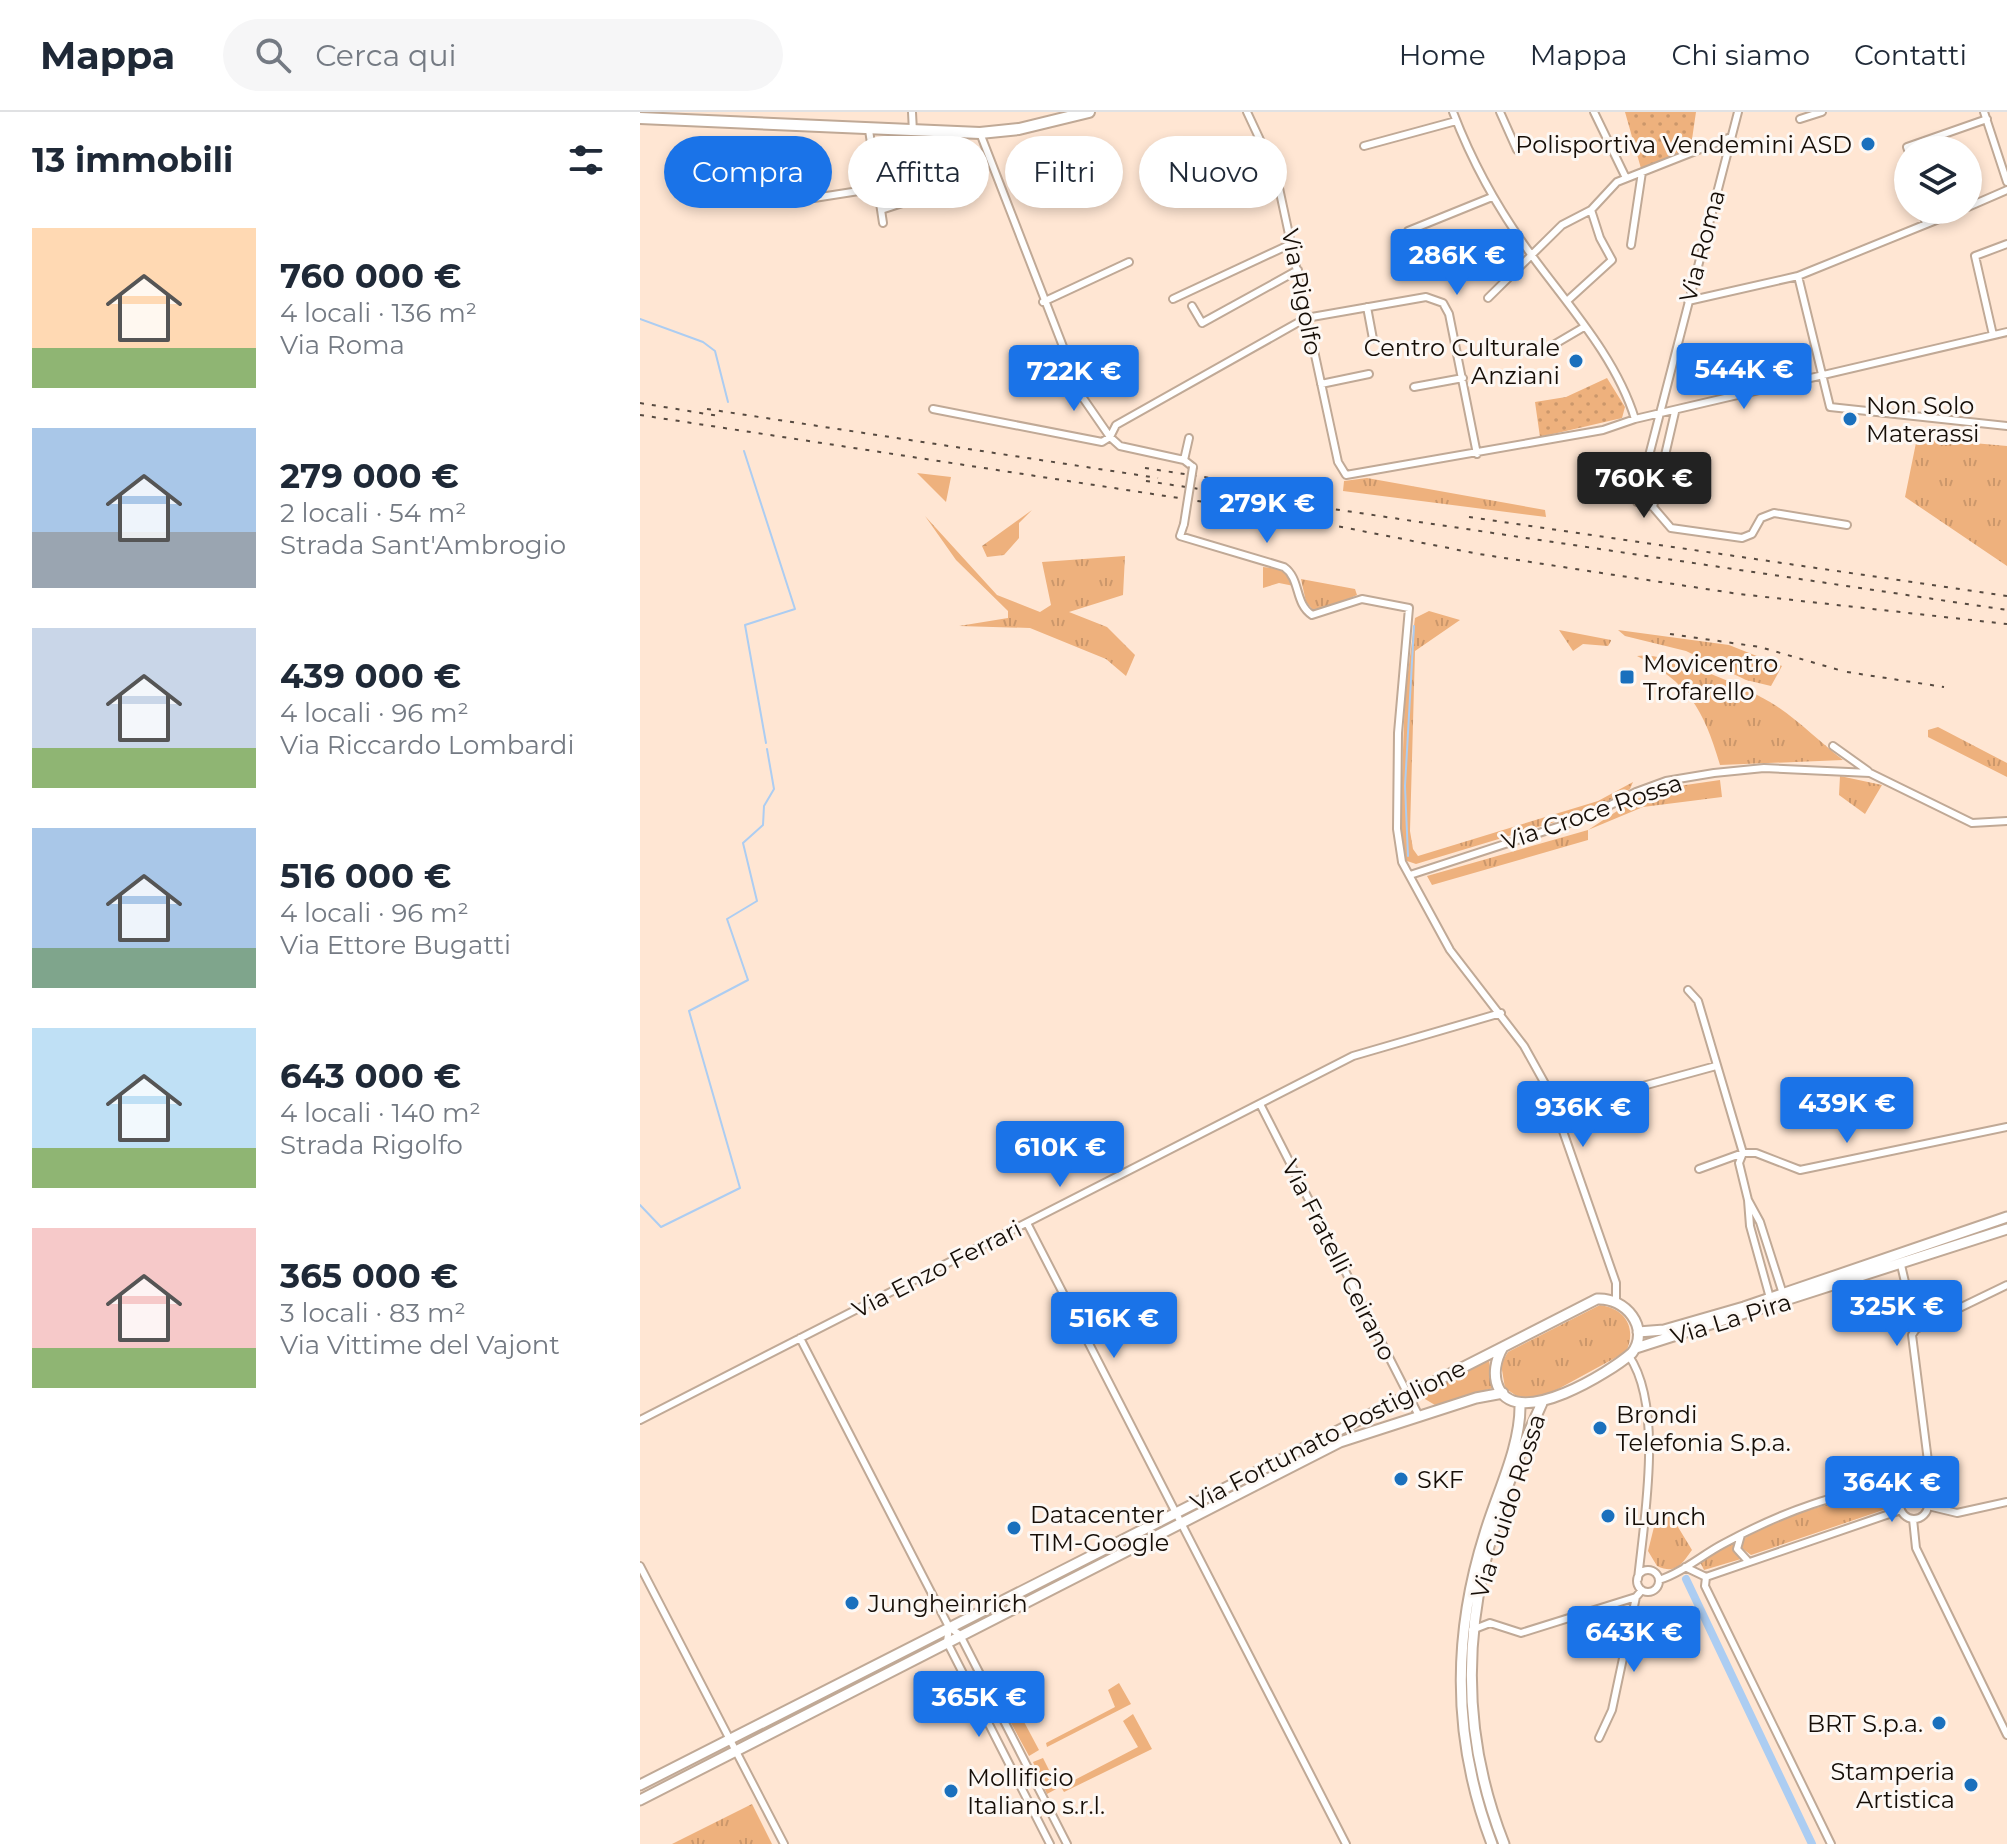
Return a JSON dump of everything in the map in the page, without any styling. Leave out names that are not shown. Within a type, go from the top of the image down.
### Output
[{"type":"main road","points":[[640,118],[713,117],[869,130],[980,133],[1019,129],[1062,115],[1089,112]]},
{"type":"street","points":[[912,112],[913,132]]},
{"type":"street","name":"Via Rigolfo","points":[[1247,112],[1259,136]]},
{"type":"street","points":[[1453,112],[1492,197],[1584,327],[1630,402],[1635,419]]},
{"type":"street","points":[[1500,112],[1517,150]]},
{"type":"street","points":[[1594,112],[1626,178]]},
{"type":"street","name":"Via Roma","points":[[1653,507],[1637,502],[1738,112]]},
{"type":"street","points":[[1800,119],[1822,112]]},
{"type":"street","points":[[1936,136],[1985,115],[2004,156],[2007,182]]},
{"type":"street","points":[[1364,146],[1456,121]]},
{"type":"street","points":[[869,130],[870,136]]},
{"type":"street","points":[[980,133],[1043,302],[1083,398],[1110,437],[1120,446],[1184,460],[1193,467],[1180,536],[1284,567],[1294,578],[1305,610],[1312,615],[1362,599],[1409,608],[1397,789],[1402,862],[1466,974],[1501,1013],[1524,1046],[1555,1110],[1616,1283],[1616,1302],[1628,1310],[1638,1332],[1633,1352],[1647,1426],[1649,1479],[1638,1579],[1642,1590]]},
{"type":"street","points":[[1488,298],[1562,225],[1591,210],[1617,182],[1731,137]]},
{"type":"street","points":[[1631,245],[1642,172]]},
{"type":"street","points":[[1982,201],[2007,190]]},
{"type":"street","points":[[1408,231],[1492,197]]},
{"type":"street","points":[[883,223],[881,210],[887,208]]},
{"type":"street","name":"Via Rigolfo","points":[[1284,208],[1338,462],[1346,475],[1477,454]]},
{"type":"street","points":[[1567,301],[1612,260],[1600,238],[1591,210]]},
{"type":"street","points":[[1688,301],[1798,276],[1926,224]]},
{"type":"street","points":[[1173,299],[1293,243]]},
{"type":"street","points":[[1993,335],[1975,256],[2007,244]]},
{"type":"street","points":[[1043,302],[1129,262]]},
{"type":"street","points":[[1192,306],[1202,323],[1298,270]]},
{"type":"street","points":[[1798,276],[1830,407],[2007,426]]},
{"type":"street","points":[[933,409],[1102,442],[1110,437],[1116,425],[1306,318],[1426,297],[1443,303],[1449,314],[1477,454],[1603,430],[1635,419],[2007,332]]},
{"type":"street","points":[[1367,307],[1373,339]]},
{"type":"street","points":[[1555,344],[1584,327]]},
{"type":"street","points":[[1321,384],[1369,374]]},
{"type":"street","points":[[1414,387],[1463,378]]},
{"type":"street","points":[[1675,412],[1653,507],[1671,528],[1742,538],[1752,534],[1761,518],[1774,513],[1847,525]]},
{"type":"street","points":[[1184,460],[1189,438]]},
{"type":"street","points":[[1833,746],[1870,773]]},
{"type":"street","name":"Via Croce Rossa","points":[[1410,875],[1585,818],[1636,792],[1666,781],[1764,768],[1870,773],[1972,823],[2007,821]]},
{"type":"street","points":[[1688,990],[1698,1001],[1743,1153],[1739,1163],[1770,1298]]},
{"type":"street","name":"Via Enzo Ferrari","points":[[640,1420],[1353,1056],[1501,1013]]},
{"type":"street","points":[[1555,1110],[1716,1066]]},
{"type":"street","name":"Via Fratelli Ceirano","points":[[1260,1104],[1419,1416]]},
{"type":"street","points":[[1699,1169],[1743,1153],[1756,1153],[1800,1170],[2007,1127]]},
{"type":"street","points":[[1748,1200],[1783,1294]]},
{"type":"street","name":"Via La Pira","points":[[1638,1332],[1664,1330],[1783,1294],[2007,1217]]},
{"type":"street","points":[[1027,1223],[1346,1844]]},
{"type":"street","name":"Via La Pira","points":[[1542,1403],[1633,1352],[2007,1229]]},
{"type":"street","points":[[1757,1251],[1768,1248]]},
{"type":"street","points":[[1901,1265],[1916,1329],[1911,1342],[1929,1469],[1922,1493],[1928,1506],[1940,1512],[1957,1513],[2007,1502]]},
{"type":"street","points":[[1916,1329],[2007,1285]]},
{"type":"street","name":"Via Fortunato Postiglione","points":[[640,1785],[1591,1301],[1616,1302]]},
{"type":"street","points":[[800,1338],[949,1627],[960,1635],[1067,1844]]},
{"type":"street","points":[[1503,1347],[1496,1373],[1503,1393],[1520,1404],[1542,1403]]},
{"type":"street","name":"Via Fortunato Postiglione","points":[[640,1800],[1321,1451],[1370,1430],[1503,1393]]},
{"type":"street","name":"Via Guido Rossa","points":[[1504,1844],[1475,1755],[1471,1720],[1472,1630],[1488,1555],[1518,1461],[1542,1403]]},
{"type":"street","name":"Via Guido Rossa","points":[[1492,1844],[1466,1758],[1460,1658],[1473,1570],[1517,1432],[1520,1404]]},
{"type":"street","points":[[1315,1441],[1321,1451]]},
{"type":"street","points":[[1599,1738],[1612,1710],[1636,1597],[1642,1590],[1655,1590],[1659,1580],[1785,1515],[1856,1493],[1882,1490],[1904,1495]]},
{"type":"street","points":[[1901,1510],[1904,1495],[1910,1491],[1922,1493]]},
{"type":"street","points":[[1913,1519],[1925,1514],[1928,1506]]},
{"type":"street","points":[[1901,1510],[1913,1519],[1916,1548],[2007,1735]]},
{"type":"street","points":[[1685,1567],[1706,1577],[1747,1560],[1901,1510]]},
{"type":"street","points":[[1741,1535],[1737,1549],[1747,1560]]},
{"type":"street","points":[[1642,1544],[1659,1580]]},
{"type":"street","points":[[640,1566],[784,1844]]},
{"type":"street","points":[[1638,1579],[1644,1572],[1653,1572]]},
{"type":"street","points":[[1706,1577],[1705,1586],[1831,1844]]},
{"type":"street","name":"Via Guido Rossa","points":[[1472,1630],[1490,1623],[1521,1633],[1636,1597]]},
{"type":"street","points":[[949,1627],[947,1642],[1050,1844]]},
{"type":"street","points":[[1001,1749],[1014,1742]]},
{"type":"green space","points":[[1625,112],[1696,112],[1690,153],[1642,172]]},
{"type":"green space","points":[[1607,378],[1625,407],[1622,418],[1540,437],[1535,402],[1566,397]]},
{"type":"green space","points":[[1917,438],[2007,446],[2007,566],[1905,497]]},
{"type":"green space","points":[[917,473],[951,477],[946,502]]},
{"type":"green space","points":[[1367,478],[1545,510],[1546,517],[1343,491],[1344,481]]},
{"type":"green space","points":[[1032,510],[1019,523],[1019,538],[1004,555],[987,557],[982,546]]},
{"type":"green space","points":[[925,516],[997,595],[1040,612],[1051,605],[1042,562],[1125,556],[1123,595],[1069,612],[1107,627],[1135,655],[1126,676],[1106,659],[1030,628],[959,626],[1008,618],[1008,611],[956,560]]},
{"type":"green space","points":[[1263,567],[1282,569],[1294,586],[1279,583],[1263,588]]},
{"type":"green space","points":[[1301,579],[1355,589],[1357,595],[1329,608],[1313,610],[1306,602]]},
{"type":"green space","points":[[1429,611],[1460,620],[1415,651],[1410,831],[1413,849],[1418,856],[1598,801],[1633,782],[1630,789],[1588,812],[1416,864],[1404,860],[1400,833],[1405,695],[1415,618]]},
{"type":"green space","points":[[1559,630],[1611,641],[1608,646],[1583,644],[1573,651]]},
{"type":"green space","points":[[1618,630],[1729,645],[1782,666],[1771,686],[1746,680],[1686,651],[1625,636]]},
{"type":"green space","points":[[1637,656],[1667,659],[1707,672],[1763,698],[1784,711],[1843,760],[1720,765],[1707,728],[1692,700],[1669,676]]},
{"type":"green space","points":[[1938,727],[2007,763],[2007,777],[1928,737],[1928,730]]},
{"type":"green space","points":[[1840,776],[1882,785],[1865,814],[1839,795]]},
{"type":"green space","points":[[1720,780],[1722,797],[1643,807],[1588,830],[1634,800],[1665,788]]},
{"type":"green space","points":[[1588,830],[1588,840],[1432,885],[1427,876]]},
{"type":"green space","points":[[1600,1305],[1617,1311],[1627,1321],[1630,1335],[1626,1352],[1538,1400],[1518,1397],[1505,1388],[1501,1364],[1508,1352]]},
{"type":"green space","points":[[1489,1360],[1493,1388],[1435,1405],[1425,1399],[1428,1390]]},
{"type":"green space","points":[[1874,1494],[1895,1497],[1898,1505],[1751,1555],[1739,1546],[1760,1529],[1779,1521],[1843,1500]]},
{"type":"green space","points":[[1667,1509],[1692,1550],[1678,1566],[1670,1569],[1657,1566],[1648,1551],[1658,1511]]},
{"type":"green space","points":[[1733,1542],[1741,1559],[1704,1570],[1700,1562]]},
{"type":"green space","points":[[1119,1683],[1131,1704],[1047,1747],[1046,1743],[1115,1707],[1108,1690]]},
{"type":"green space","points":[[1133,1714],[1152,1749],[1064,1792],[1061,1787],[1138,1747],[1123,1721]]},
{"type":"green space","points":[[1022,1718],[1039,1750],[1029,1756],[1011,1723]]},
{"type":"green space","points":[[1043,1758],[1058,1788],[1047,1794],[1033,1762]]},
{"type":"green space","points":[[752,1804],[772,1844],[672,1844]]},
{"type":"waterway","points":[[640,319],[703,342],[715,351],[728,402]]},
{"type":"waterway","points":[[744,451],[795,609],[745,625],[766,743]]},
{"type":"waterway","points":[[1408,856],[1405,786],[1414,626]]},
{"type":"waterway","points":[[640,1205],[661,1227],[740,1188],[689,1011],[748,980],[727,919],[757,901],[743,843],[763,825],[764,806],[774,789],[767,749]]},
{"type":"waterway","points":[[1686,1579],[1812,1844]]},
{"type":"railway","points":[[640,403],[719,416]]},
{"type":"railway","points":[[707,409],[1158,478]]},
{"type":"railway","points":[[640,415],[1250,509],[1479,554],[1595,572],[1739,594],[2007,624]]},
{"type":"railway","points":[[1145,468],[1243,483]]},
{"type":"railway","points":[[1146,481],[2007,610]]},
{"type":"railway","points":[[1469,517],[2007,596]]},
{"type":"railway","points":[[1670,634],[1760,647],[1839,670]]},
{"type":"railway","points":[[1847,672],[1944,687]]},
{"type":"place","name":"Polisportiva Vendemini ASD","points":[[1868,144]]},
{"type":"place","name":"Centro Culturale Anziani","points":[[1576,361]]},
{"type":"place","name":"Non Solo Materassi","points":[[1850,419]]},
{"type":"place","name":"Movicentro Trofarello","points":[[1627,677]]},
{"type":"place","name":"Brondi Telefonia S.p.a.","points":[[1600,1428]]},
{"type":"place","name":"SKF","points":[[1401,1479]]},
{"type":"place","name":"iLunch","points":[[1608,1516]]},
{"type":"place","name":"Datacenter TIM-Google","points":[[1014,1528]]},
{"type":"place","name":"Jungheinrich","points":[[852,1603]]},
{"type":"place","name":"BRT S.p.a.","points":[[1939,1723]]},
{"type":"place","name":"Stamperia Artistica","points":[[1971,1785]]},
{"type":"place","name":"Mollificio Italiano s.r.l.","points":[[951,1791]]}]
